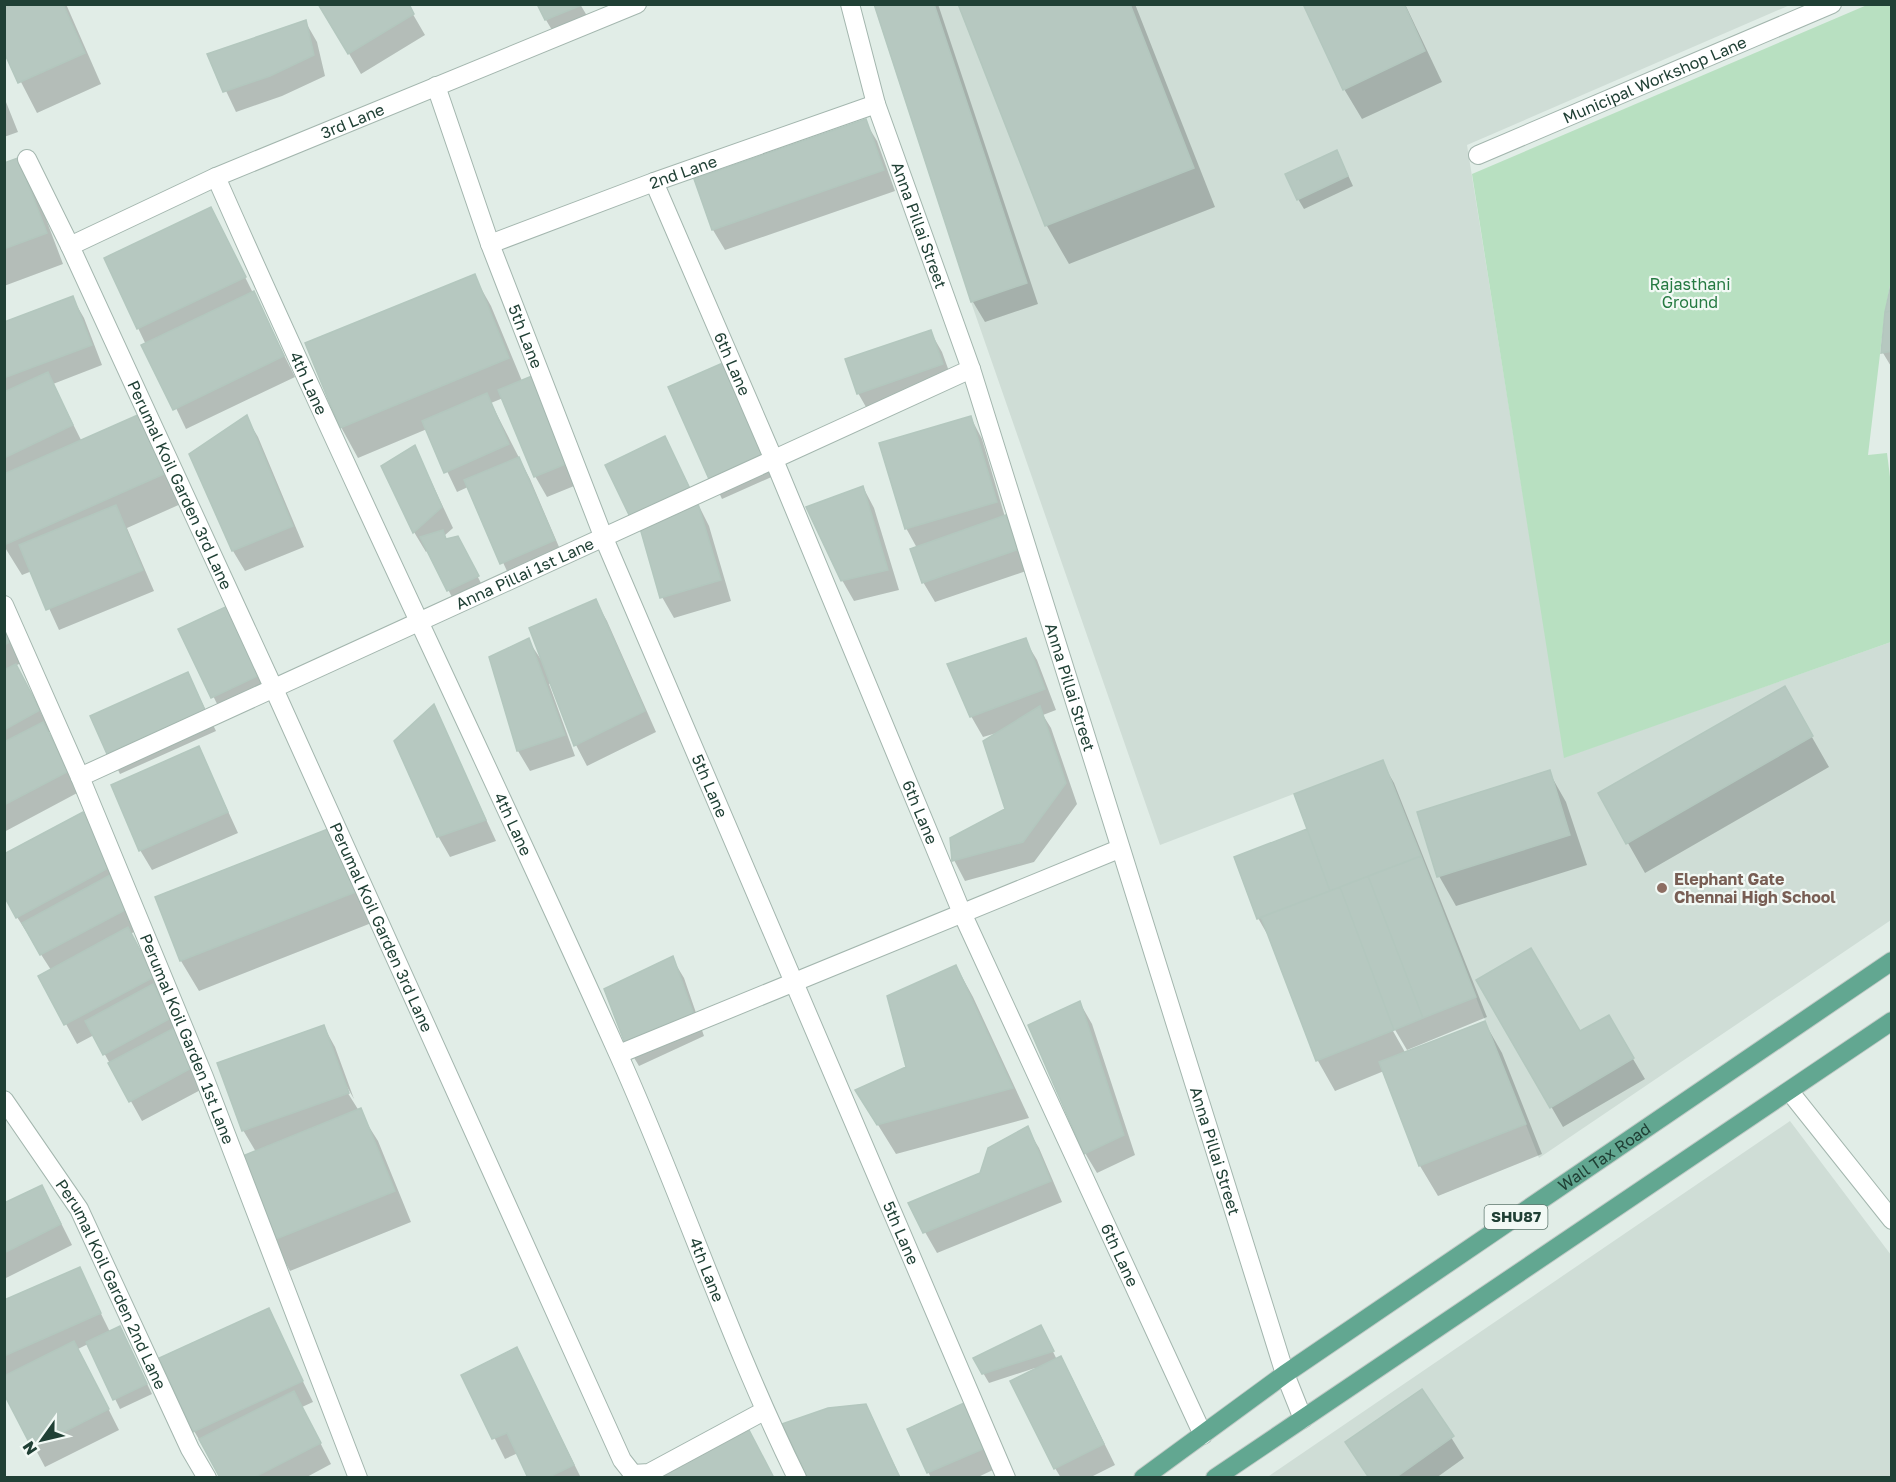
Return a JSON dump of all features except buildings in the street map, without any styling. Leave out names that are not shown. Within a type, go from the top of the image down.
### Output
[{"type":"main road","name":"Wall Tax Road","points":[[1143,1478],[1285,1374],[1892,961]]},
{"type":"main road","name":"SHU87","points":[[1227,1474],[1303,1419],[1892,1021]]},
{"type":"street","name":"3rd Lane","points":[[70,246],[216,177],[637,4]]},
{"type":"street","name":"Anna Pillai Street","points":[[850,4],[876,104],[971,369],[1119,849],[1285,1374],[1303,1419]]},
{"type":"street","name":"Municipal Workshop Lane","points":[[1478,155],[1832,4]]},
{"type":"street","name":"5th Lane","points":[[436,86],[490,244],[603,536],[1005,1478]]},
{"type":"street","name":"2nd Lane","points":[[490,244],[654,182],[876,104]]},
{"type":"street","name":"Perumal Koil Garden 3rd Lane","points":[[27,159],[70,246],[274,689],[622,1460],[633,1474],[649,1473],[764,1411]]},
{"type":"street","name":"4th Lane","points":[[216,177],[290,344],[421,621],[619,1054],[764,1411],[797,1478]]},
{"type":"street","name":"6th Lane","points":[[654,182],[774,460],[962,913],[1203,1435]]},
{"type":"street","name":"Anna Pillai 1st Lane","points":[[80,777],[971,369]]},
{"type":"street","name":"Perumal Koil Garden 1st Lane","points":[[4,604],[80,777],[204,1077],[358,1478]]},
{"type":"street","points":[[619,1054],[1119,849]]},
{"type":"street","points":[[1790,1092],[1892,1220]]},
{"type":"street","name":"Perumal Koil Garden 2nd Lane","points":[[4,1100],[79,1209],[190,1449],[207,1478]]},
{"type":"shaded area","points":[[874,5],[1790,5],[1467,145],[1565,757],[1891,642],[1891,920],[1539,1158],[1383,760],[1160,845],[971,302]]},
{"type":"shaded area","points":[[1790,1121],[1891,1255],[1891,1477],[1266,1478]]},
{"type":"green space","name":"Rajasthani Ground","points":[[1867,5],[1891,5],[1891,280],[1868,455],[1887,453],[1891,485],[1891,642],[1564,758],[1472,174]]},
{"type":"place","name":"Elephant Gate Chennai High School","points":[[1662,888]]}]
